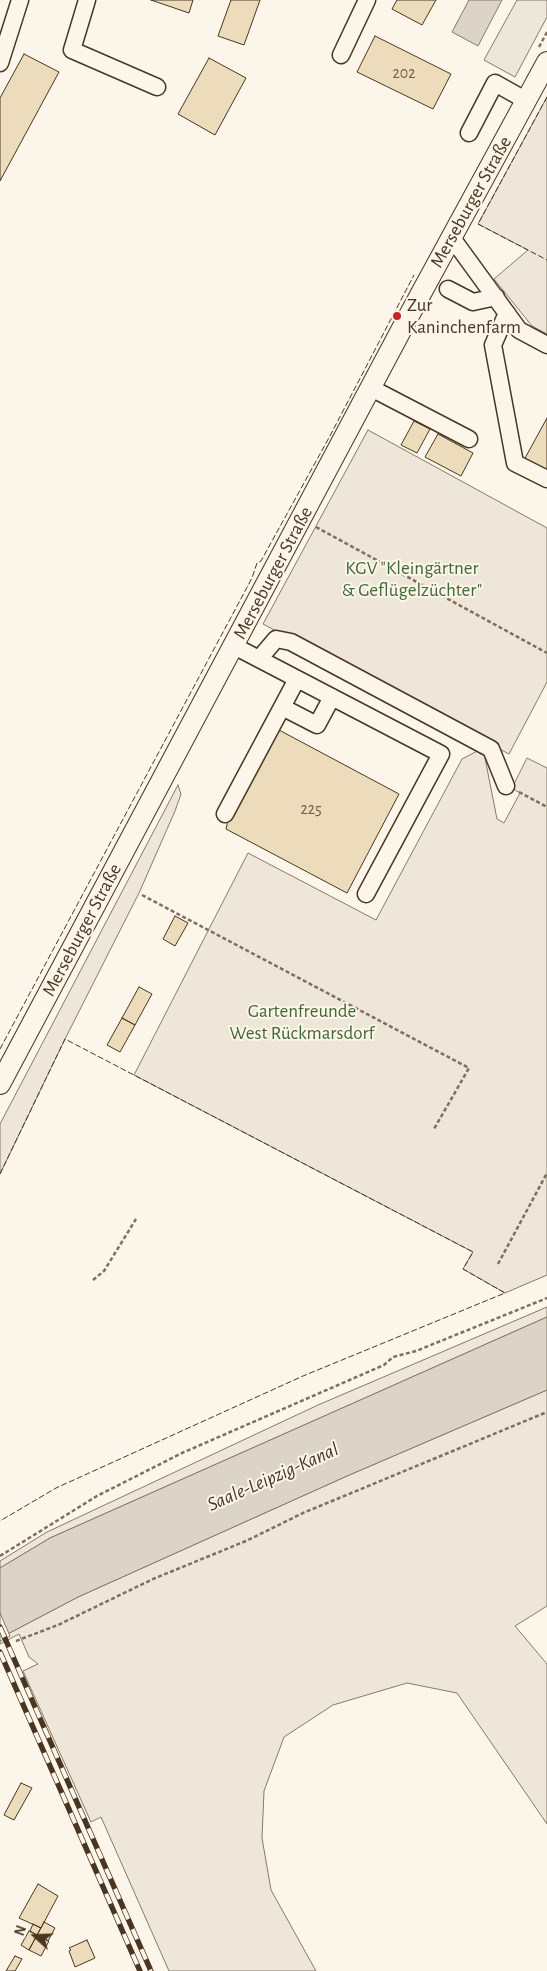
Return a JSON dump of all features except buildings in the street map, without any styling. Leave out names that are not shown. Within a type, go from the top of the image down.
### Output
[{"type":"main road","name":"Merseburger Straße","points":[[0,1084],[547,62]]},
{"type":"street","points":[[0,63],[20,0]]},
{"type":"street","points":[[87,0],[72,50],[157,87]]},
{"type":"street","points":[[341,55],[367,0]]},
{"type":"street","points":[[469,133],[495,83],[527,101]]},
{"type":"street","points":[[452,238],[520,330],[547,345]]},
{"type":"street","points":[[448,289],[473,302],[496,297]]},
{"type":"street","points":[[507,313],[493,345],[515,462],[547,479]]},
{"type":"street","points":[[371,388],[468,439]]},
{"type":"street","points":[[259,659],[276,639],[291,642],[491,749],[506,786]]},
{"type":"street","points":[[234,646],[441,754],[366,894]]},
{"type":"street","points":[[225,814],[297,679]]},
{"type":"street","points":[[282,708],[317,725],[332,697]]},
{"type":"path","points":[[302,519],[547,653]]},
{"type":"path","points":[[506,786],[547,807]]},
{"type":"path","points":[[142,895],[469,1068],[434,1129]]},
{"type":"path","points":[[498,1264],[547,1173]]},
{"type":"path","points":[[93,1280],[104,1271],[136,1219]]},
{"type":"path","points":[[0,1556],[97,1496],[182,1452],[384,1365],[393,1357],[416,1351],[547,1298]]},
{"type":"path","points":[[16,1641],[58,1625],[153,1579],[246,1541],[303,1514],[547,1412]]},
{"type":"green space","points":[[547,97],[547,334],[532,326],[494,279],[528,250],[478,224]]},
{"type":"green space","name":"KGV \"Kleingärtner & Geflügelzüchter\"","points":[[368,430],[547,528],[547,682],[509,754],[263,624]]},
{"type":"green space","name":"Gartenfreunde West Rückmarsdorf","points":[[483,748],[497,819],[504,823],[520,793],[512,788],[527,758],[547,768],[547,1275],[505,1293],[463,1269],[473,1252],[134,1075],[248,853],[376,920],[462,759]]},
{"type":"green space","points":[[178,785],[181,794],[175,811],[139,893],[65,1039],[0,1174],[0,1124]]},
{"type":"green space","points":[[547,1307],[547,1317],[50,1538],[0,1568],[0,1561],[47,1532],[318,1405]]},
{"type":"green space","points":[[547,1390],[547,1606],[515,1626],[547,1664],[547,1824],[457,1693],[407,1683],[333,1705],[284,1737],[264,1791],[262,1838],[271,1890],[316,1971],[169,1971],[101,1817],[91,1822],[23,1671],[38,1664],[29,1657],[19,1634],[0,1644],[0,1638],[78,1597],[347,1476]]},
{"type":"shaded area","points":[[517,0],[547,0],[547,17],[515,77],[484,60]]},
{"type":"water","points":[[469,0],[502,0],[478,46],[452,32]]},
{"type":"water","name":"Saale-Leipzig-Kanal","points":[[547,1317],[547,1390],[347,1476],[78,1597],[0,1638],[0,1568],[50,1538]]},
{"type":"pier","points":[[0,1613],[10,1636],[0,1641]]},
{"type":"railway","points":[[0,1627],[151,1971]]},
{"type":"railway","points":[[0,1652],[140,1971]]},
{"type":"fence","points":[[547,97],[478,224],[547,260]]},
{"type":"fence","points":[[0,1049],[252,578],[257,563],[261,561],[331,434],[414,275]]},
{"type":"fence","points":[[0,1174],[65,1039],[473,1252],[463,1269],[505,1293],[303,1376],[56,1488],[0,1521]]},
{"type":"place","name":"Zur Kaninchenfarm","points":[[397,316]]}]
